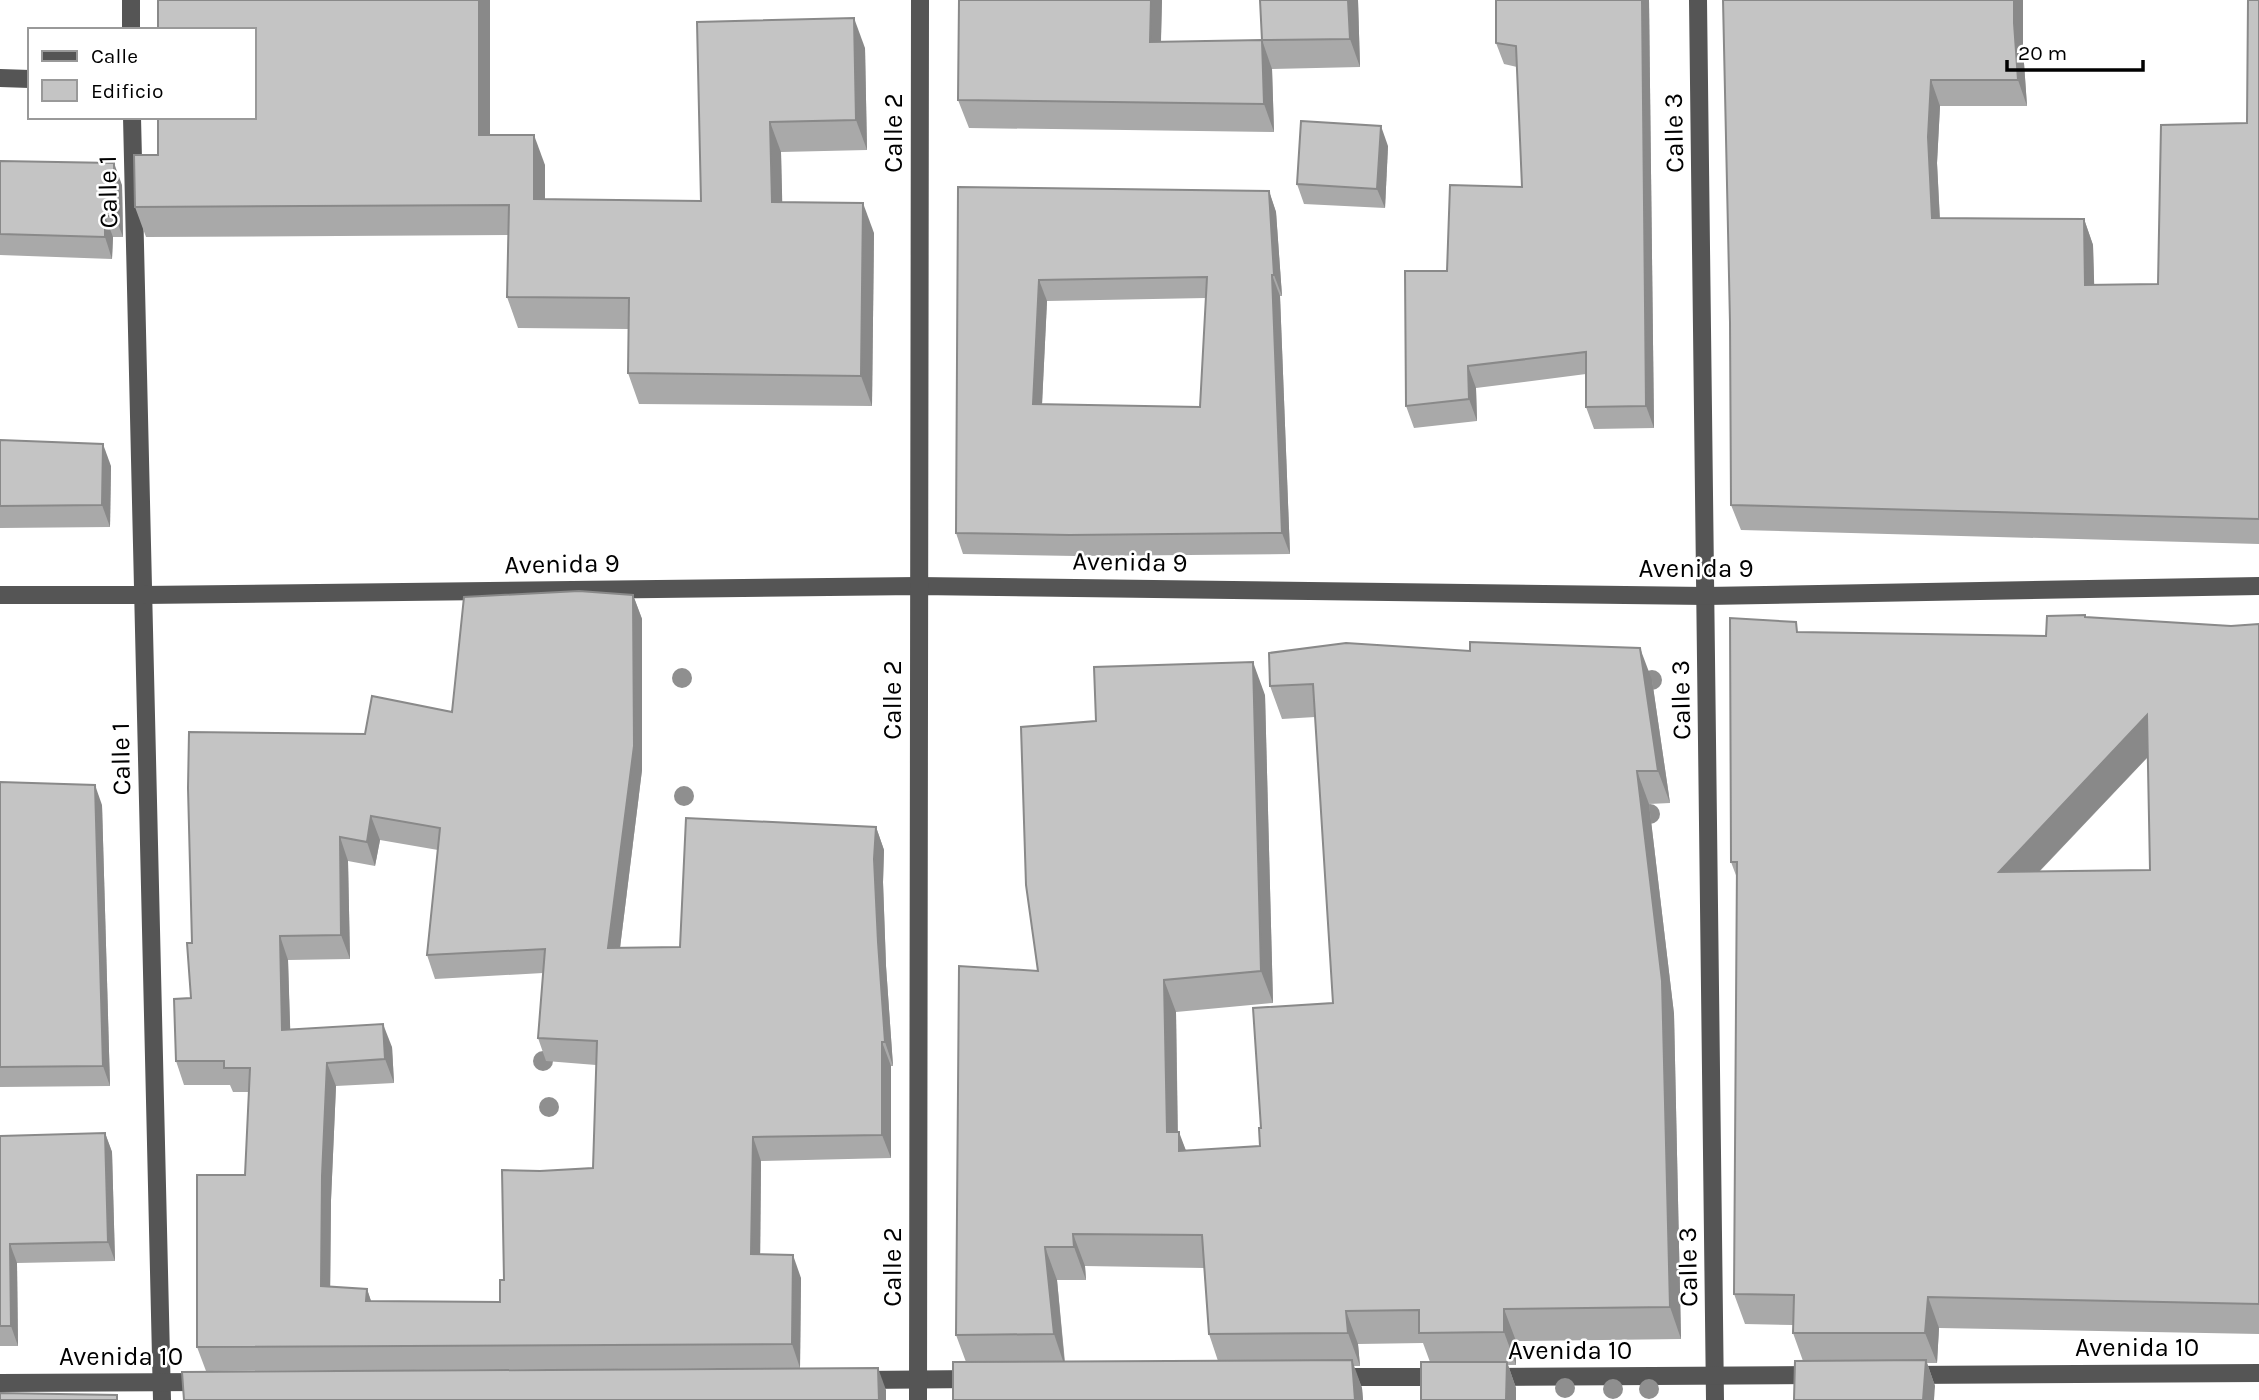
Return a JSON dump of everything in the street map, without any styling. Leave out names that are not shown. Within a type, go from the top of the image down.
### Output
[{"type":"street","points":[[131,0],[131,28]]},
{"type":"street","name":"Calle 2","points":[[918,1400],[920,0]]},
{"type":"street","name":"Calle 3","points":[[1698,0],[1715,1400]]},
{"type":"street","points":[[0,78],[28,79]]},
{"type":"street","name":"Calle 1","points":[[132,119],[162,1391]]},
{"type":"street","name":"Avenida 9","points":[[0,594],[143,595],[918,586],[1706,596],[2259,586]]},
{"type":"street","name":"Avenida 10","points":[[1883,1375],[2259,1373]]},
{"type":"street","name":"Avenida 10","points":[[1310,1378],[1827,1375]]},
{"type":"street","points":[[849,1380],[988,1379]]},
{"type":"street","name":"Avenida 10","points":[[0,1383],[162,1391],[230,1382]]},
{"type":"building","points":[[158,0],[479,0],[479,135],[534,135],[534,199],[701,201],[697,22],[854,18],[856,120],[770,122],[772,202],[863,203],[861,376],[628,373],[629,298],[507,297],[509,205],[135,207],[134,155],[158,155],[158,119],[256,119],[256,28],[158,28]]},
{"type":"building","points":[[959,0],[1151,0],[1150,42],[1262,40],[1264,104],[958,100]]},
{"type":"building","points":[[1260,0],[1348,0],[1350,39],[1262,40]]},
{"type":"building","points":[[1496,0],[1642,0],[1646,406],[1586,407],[1586,352],[1468,366],[1469,399],[1406,406],[1405,271],[1447,271],[1450,185],[1522,187],[1516,46],[1496,43]]},
{"type":"building","points":[[1723,0],[2014,0],[2018,80],[1931,80],[1928,137],[1932,218],[2084,219],[2085,285],[2158,284],[2161,125],[2247,123],[2248,0],[2259,0],[2259,519],[1731,505]]},
{"type":"building","points":[[1301,121],[1381,126],[1377,189],[1297,184]]},
{"type":"building","points":[[0,161],[114,163],[115,216],[105,216],[105,237],[0,234]]},
{"type":"building","points":[[958,187],[1269,191],[1282,533],[956,533]],"holes":[[[1207,277],[1200,407],[1033,404],[1039,280]]]},
{"type":"building","points":[[0,440],[103,444],[102,505],[0,506]]},
{"type":"building","points":[[579,591],[633,595],[634,746],[608,948],[680,947],[686,818],[876,827],[874,859],[885,1042],[882,1042],[882,1135],[753,1137],[751,1254],[793,1255],[792,1344],[197,1347],[197,1175],[245,1175],[250,1068],[224,1068],[224,1061],[176,1061],[174,999],[191,998],[187,943],[192,943],[189,732],[365,734],[372,696],[452,712],[464,597]],"holes":[[[371,816],[440,828],[427,955],[545,949],[538,1038],[597,1041],[593,1168],[502,1170],[504,1280],[500,1280],[500,1302],[366,1301],[367,1289],[321,1286],[327,1063],[385,1059],[383,1024],[282,1030],[280,936],[341,935],[340,837],[367,842]]]},
{"type":"building","points":[[2085,615],[2231,626],[2259,624],[2259,1304],[1928,1297],[1925,1333],[1793,1333],[1794,1295],[1734,1294],[1737,862],[1731,862],[1730,618],[1796,622],[1797,632],[2046,636],[2047,616]],"holes":[[[2147,715],[2150,870],[1999,872]]]},
{"type":"building","points":[[1470,642],[1640,648],[1658,771],[1637,771],[1662,981],[1670,1307],[1504,1309],[1504,1332],[1419,1333],[1419,1310],[1346,1311],[1348,1333],[1209,1334],[1202,1235],[1073,1234],[1074,1247],[1045,1247],[1054,1334],[956,1335],[959,966],[1038,971],[1026,885],[1021,727],[1096,721],[1094,667],[1253,662],[1261,971],[1164,980],[1167,1132],[1179,1132],[1179,1151],[1260,1146],[1253,1008],[1333,1003],[1313,684],[1270,686],[1269,653],[1346,643],[1470,651]]},
{"type":"building","points":[[0,782],[95,785],[103,1066],[0,1067]]},
{"type":"building","points":[[105,1133],[108,1242],[10,1244],[11,1326],[0,1326],[0,1136]]},
{"type":"building","points":[[1352,1360],[1355,1400],[953,1400],[953,1362]]},
{"type":"building","points":[[1926,1360],[1923,1400],[1794,1400],[1795,1361]]},
{"type":"building","points":[[1421,1362],[1507,1362],[1506,1400],[1421,1400]]},
{"type":"building","points":[[878,1368],[879,1400],[184,1400],[182,1372]]},
{"type":"building","points":[[0,1393],[117,1395],[117,1400],[0,1400]]}]
